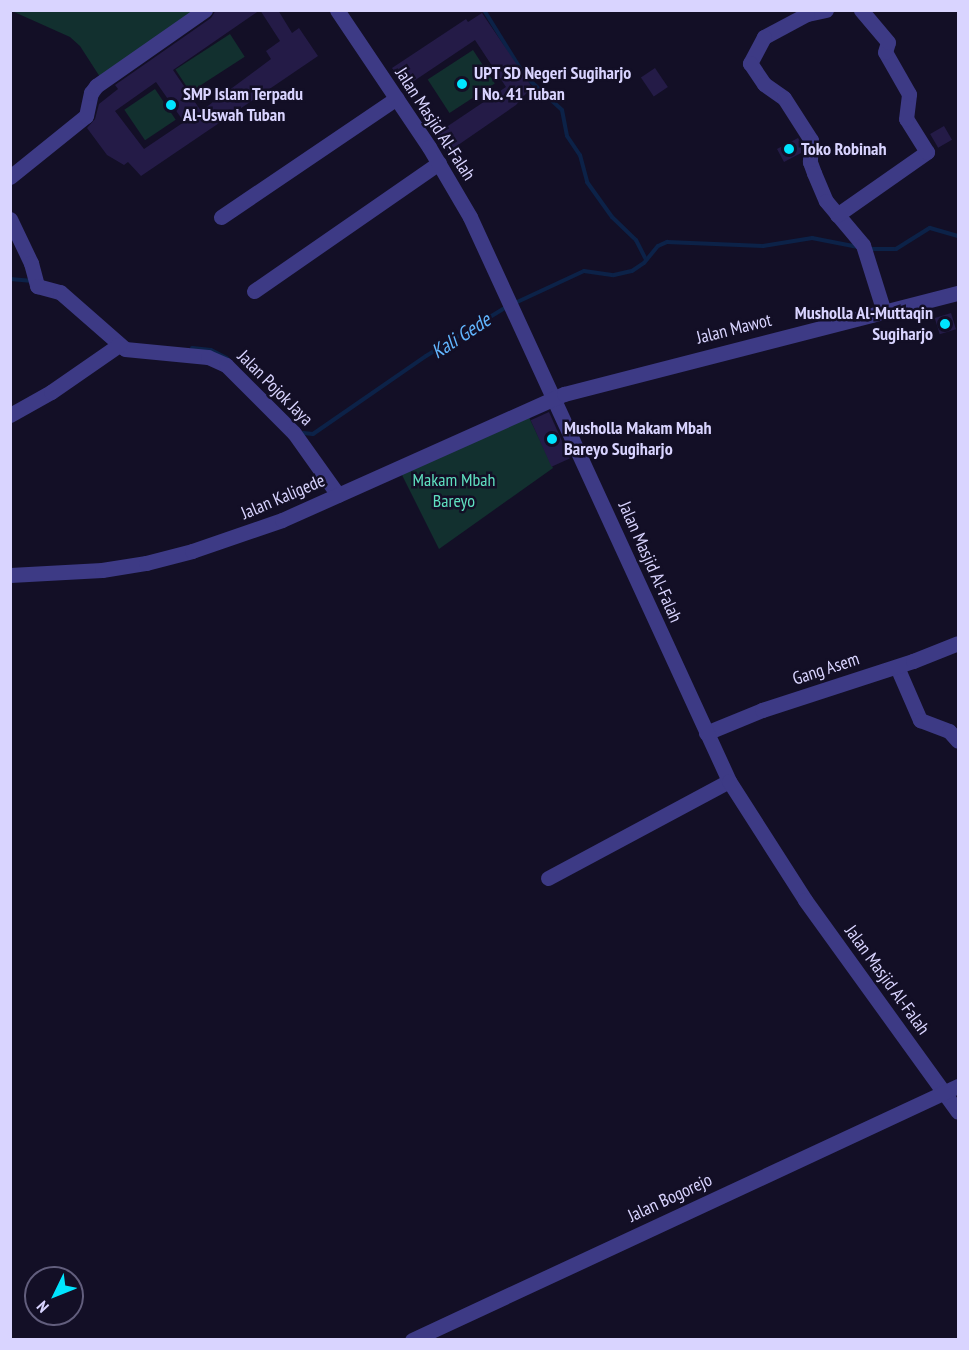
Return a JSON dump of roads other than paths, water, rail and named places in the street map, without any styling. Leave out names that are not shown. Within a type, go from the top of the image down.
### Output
[{"type":"street","points":[[10,177],[86,116],[91,93],[96,86],[204,10]]},
{"type":"street","name":"Jalan Masjid Al-Falah","points":[[337,10],[439,163],[470,217],[729,781],[805,900],[951,1089],[958,1112]]},
{"type":"street","points":[[826,10],[807,14],[764,37],[750,63],[763,83],[784,98],[812,140],[810,158],[814,173],[826,201],[864,249],[884,312]]},
{"type":"street","points":[[837,215],[927,154],[906,120],[909,94],[885,52],[888,42],[861,10]]},
{"type":"street","points":[[221,217],[397,98]]},
{"type":"street","points":[[254,291],[439,163]]},
{"type":"street","name":"Jalan Pojok Jaya","points":[[10,219],[39,287],[60,292],[119,345],[136,352],[208,357],[226,365],[294,433],[338,495]]},
{"type":"street","name":"Jalan Mawot","points":[[554,397],[958,293]]},
{"type":"street","points":[[10,415],[51,392],[119,345]]},
{"type":"street","name":"Jalan Kaligede","points":[[10,575],[93,571],[170,557],[261,529],[554,397]]},
{"type":"street","name":"Gang Asem","points":[[706,733],[762,710],[897,667],[958,643]]},
{"type":"street","points":[[897,667],[920,720],[951,732],[958,741]]},
{"type":"street","points":[[548,878],[729,781]]},
{"type":"street","name":"Jalan Bogorejo","points":[[412,1340],[951,1089]]},
{"type":"waterway","points":[[484,10],[525,76],[562,110],[567,136],[580,155],[587,182],[612,217],[636,240],[646,260]]},
{"type":"waterway","name":"Kali Gede","points":[[868,249],[896,249],[930,228],[958,236]]},
{"type":"waterway","name":"Kali Gede","points":[[515,303],[584,271],[614,275],[632,271],[644,263],[658,246],[667,242],[763,246],[812,238],[858,247]]},
{"type":"waterway","name":"Kali Gede","points":[[10,279],[33,281]]},
{"type":"waterway","name":"Kali Gede","points":[[303,433],[313,434],[426,356],[508,306]]},
{"type":"waterway","name":"Kali Gede","points":[[192,348],[211,350],[227,358]]},
{"type":"place","name":"UPT SD Negeri Sugiharjo I No. 41 Tuban","points":[[462,84]]},
{"type":"place","name":"SMP Islam Terpadu Al-Uswah Tuban","points":[[171,105]]},
{"type":"place","name":"Toko Robinah","points":[[789,149]]},
{"type":"place","name":"Musholla Al-Muttaqin Sugiharjo","points":[[945,324]]},
{"type":"place","name":"Musholla Makam Mbah Bareyo Sugiharjo","points":[[552,439]]},
{"type":"park label","name":"Makam Mbah Bareyo","points":[[454,491]]}]
